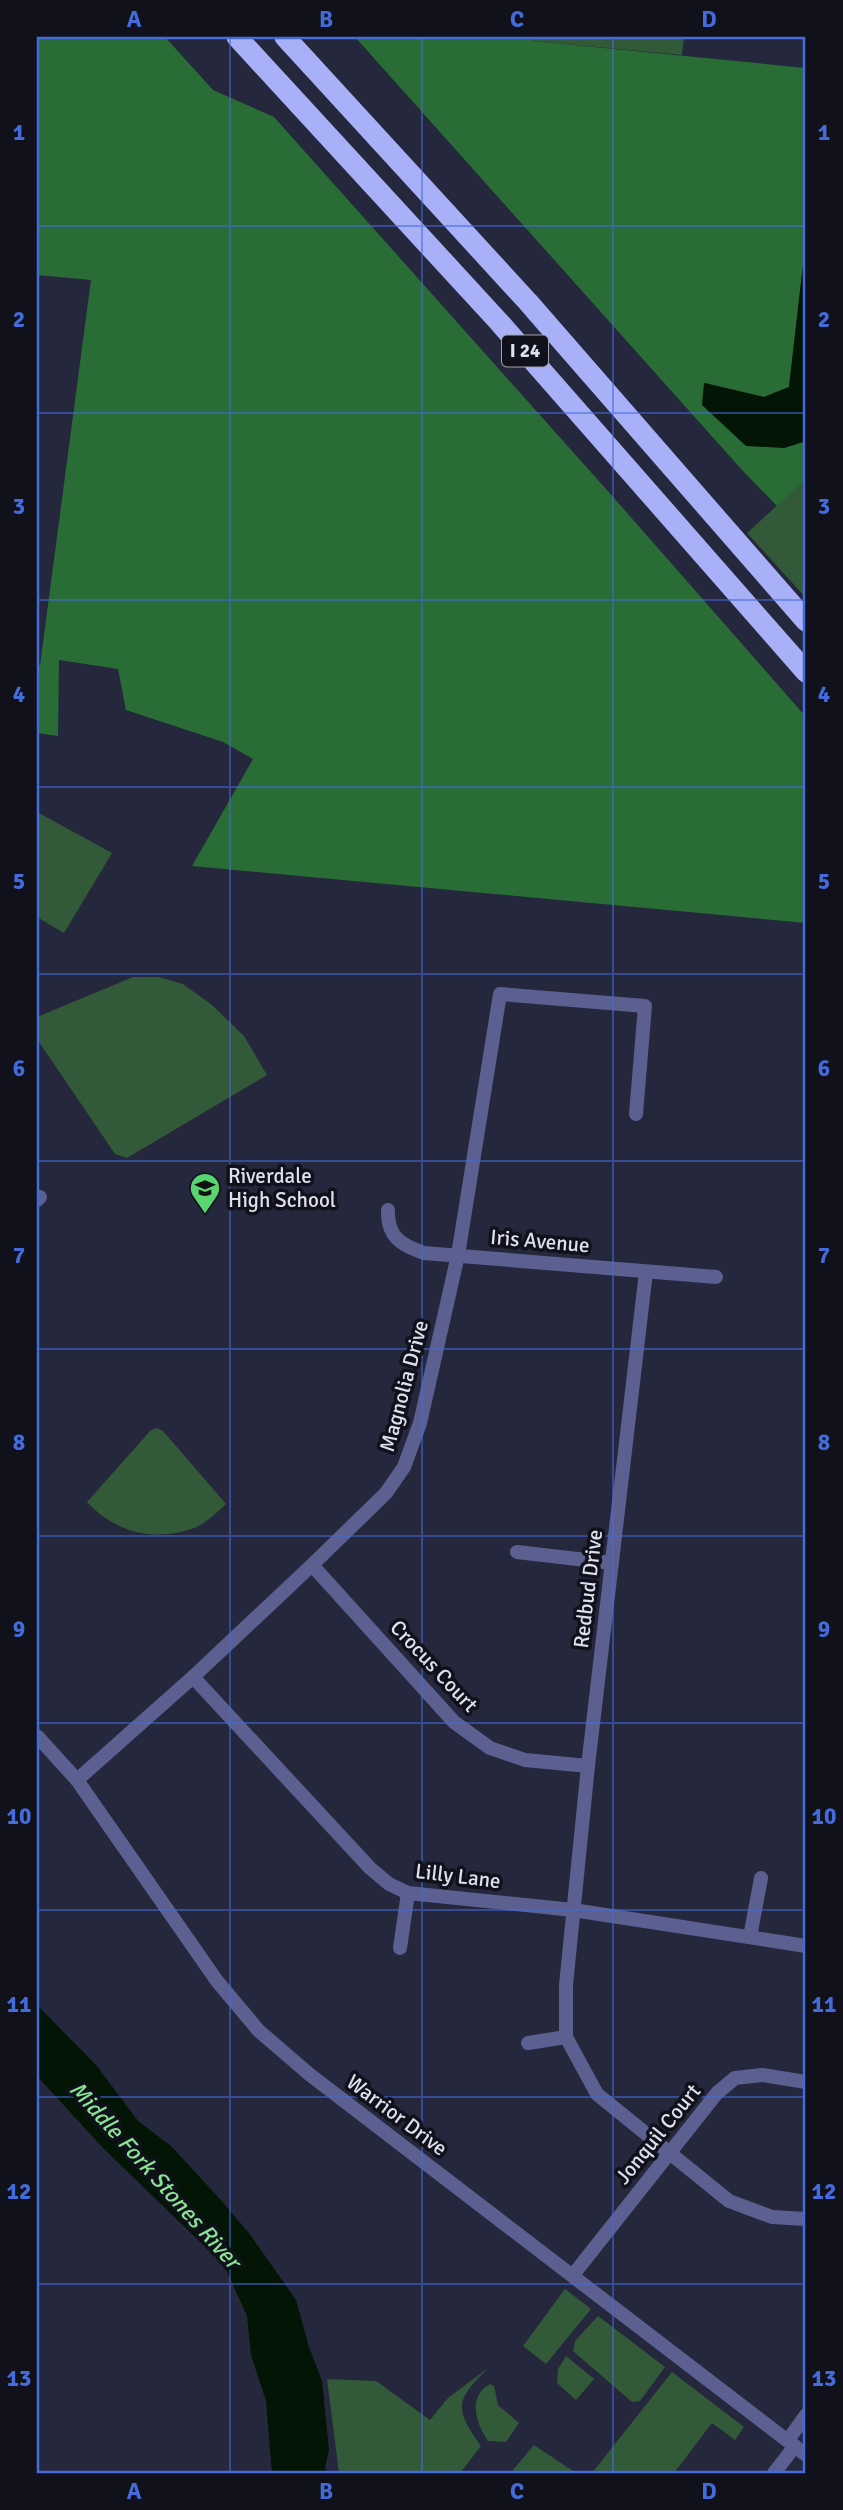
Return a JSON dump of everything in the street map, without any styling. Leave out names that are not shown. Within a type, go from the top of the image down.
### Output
[{"type":"highway","name":"I 24","points":[[237,37],[499,322],[806,671]]},
{"type":"highway","name":"I 24","points":[[285,37],[528,302],[806,621]]},
{"type":"street","name":"Magnolia Drive","points":[[77,1780],[193,1677],[312,1565],[386,1493],[404,1467],[420,1423],[458,1255],[500,995],[645,1006],[636,1114]]},
{"type":"street","name":"Iris Avenue","points":[[388,1210],[389,1228],[394,1237],[404,1246],[424,1253],[716,1277]]},
{"type":"street","name":"Redbud Drive","points":[[566,2037],[566,1985],[588,1766],[646,1272]]},
{"type":"street","points":[[517,1552],[612,1563]]},
{"type":"street","name":"Crocus Court","points":[[312,1565],[463,1729],[490,1748],[525,1760],[588,1766]]},
{"type":"street","name":"Lilly Lane","points":[[193,1677],[370,1868],[389,1884],[408,1893],[573,1910],[806,1946]]},
{"type":"street","name":"Warrior Drive","points":[[37,1736],[77,1780],[217,1981],[259,2031],[309,2074],[796,2447]]},
{"type":"street","points":[[750,1937],[761,1878]]},
{"type":"street","points":[[400,1948],[408,1893]]},
{"type":"street","points":[[528,2043],[566,2037],[597,2094],[729,2201],[772,2217],[806,2219]]},
{"type":"street","name":"Jonquil Court","points":[[573,2275],[718,2093],[735,2078],[762,2076],[806,2082]]},
{"type":"street","points":[[774,2473],[796,2447],[806,2415]]},
{"type":"green space","points":[[37,37],[165,37],[213,90],[274,117],[806,717],[806,923],[192,866],[253,759],[223,742],[126,710],[118,669],[59,660],[58,736],[37,733],[37,665],[40,665],[91,280],[37,275]]},
{"type":"green space","points":[[355,37],[529,37],[533,41],[806,68],[806,239],[789,387],[764,397],[705,383],[702,405],[784,448],[806,441],[806,479],[777,506]]},
{"type":"green space","points":[[530,37],[684,37],[682,55],[533,41]]},
{"type":"green space","points":[[806,479],[806,598],[747,533]]},
{"type":"green space","points":[[37,812],[112,853],[64,933],[37,917]]},
{"type":"green space","points":[[133,977],[159,977],[183,984],[212,1005],[244,1036],[267,1075],[127,1158],[115,1154],[37,1039],[37,1017]]},
{"type":"green space","points":[[157,1428],[163,1431],[226,1504],[196,1527],[176,1533],[135,1532],[110,1521],[87,1502],[151,1430]]},
{"type":"green space","points":[[565,2289],[591,2309],[546,2364],[523,2346]]},
{"type":"green space","points":[[598,2316],[665,2367],[640,2401],[632,2402],[573,2351],[575,2341]]},
{"type":"green space","points":[[566,2356],[594,2379],[576,2400],[557,2383],[558,2369]]},
{"type":"green space","points":[[488,2368],[464,2397],[462,2405],[466,2422],[481,2446],[460,2473],[339,2473],[327,2379],[376,2381],[430,2420],[448,2398]]},
{"type":"green space","points":[[672,2372],[744,2427],[735,2440],[712,2423],[674,2473],[592,2473]]},
{"type":"green space","points":[[490,2384],[494,2386],[498,2405],[519,2423],[506,2442],[488,2441],[477,2418],[478,2396]]},
{"type":"green space","points":[[534,2445],[576,2473],[517,2473],[513,2470]]},
{"type":"water","points":[[806,239],[806,441],[784,448],[746,446],[702,405],[704,383],[764,397],[789,387]]},
{"type":"water","name":"Middle Fork Stones River","points":[[37,2005],[96,2065],[138,2121],[171,2146],[218,2197],[249,2233],[296,2300],[322,2381],[329,2450],[325,2467],[327,2473],[272,2473],[266,2401],[251,2355],[247,2316],[224,2265],[103,2148],[37,2076]]},
{"type":"place","name":"Riverdale High School","points":[[205,1215]]}]
